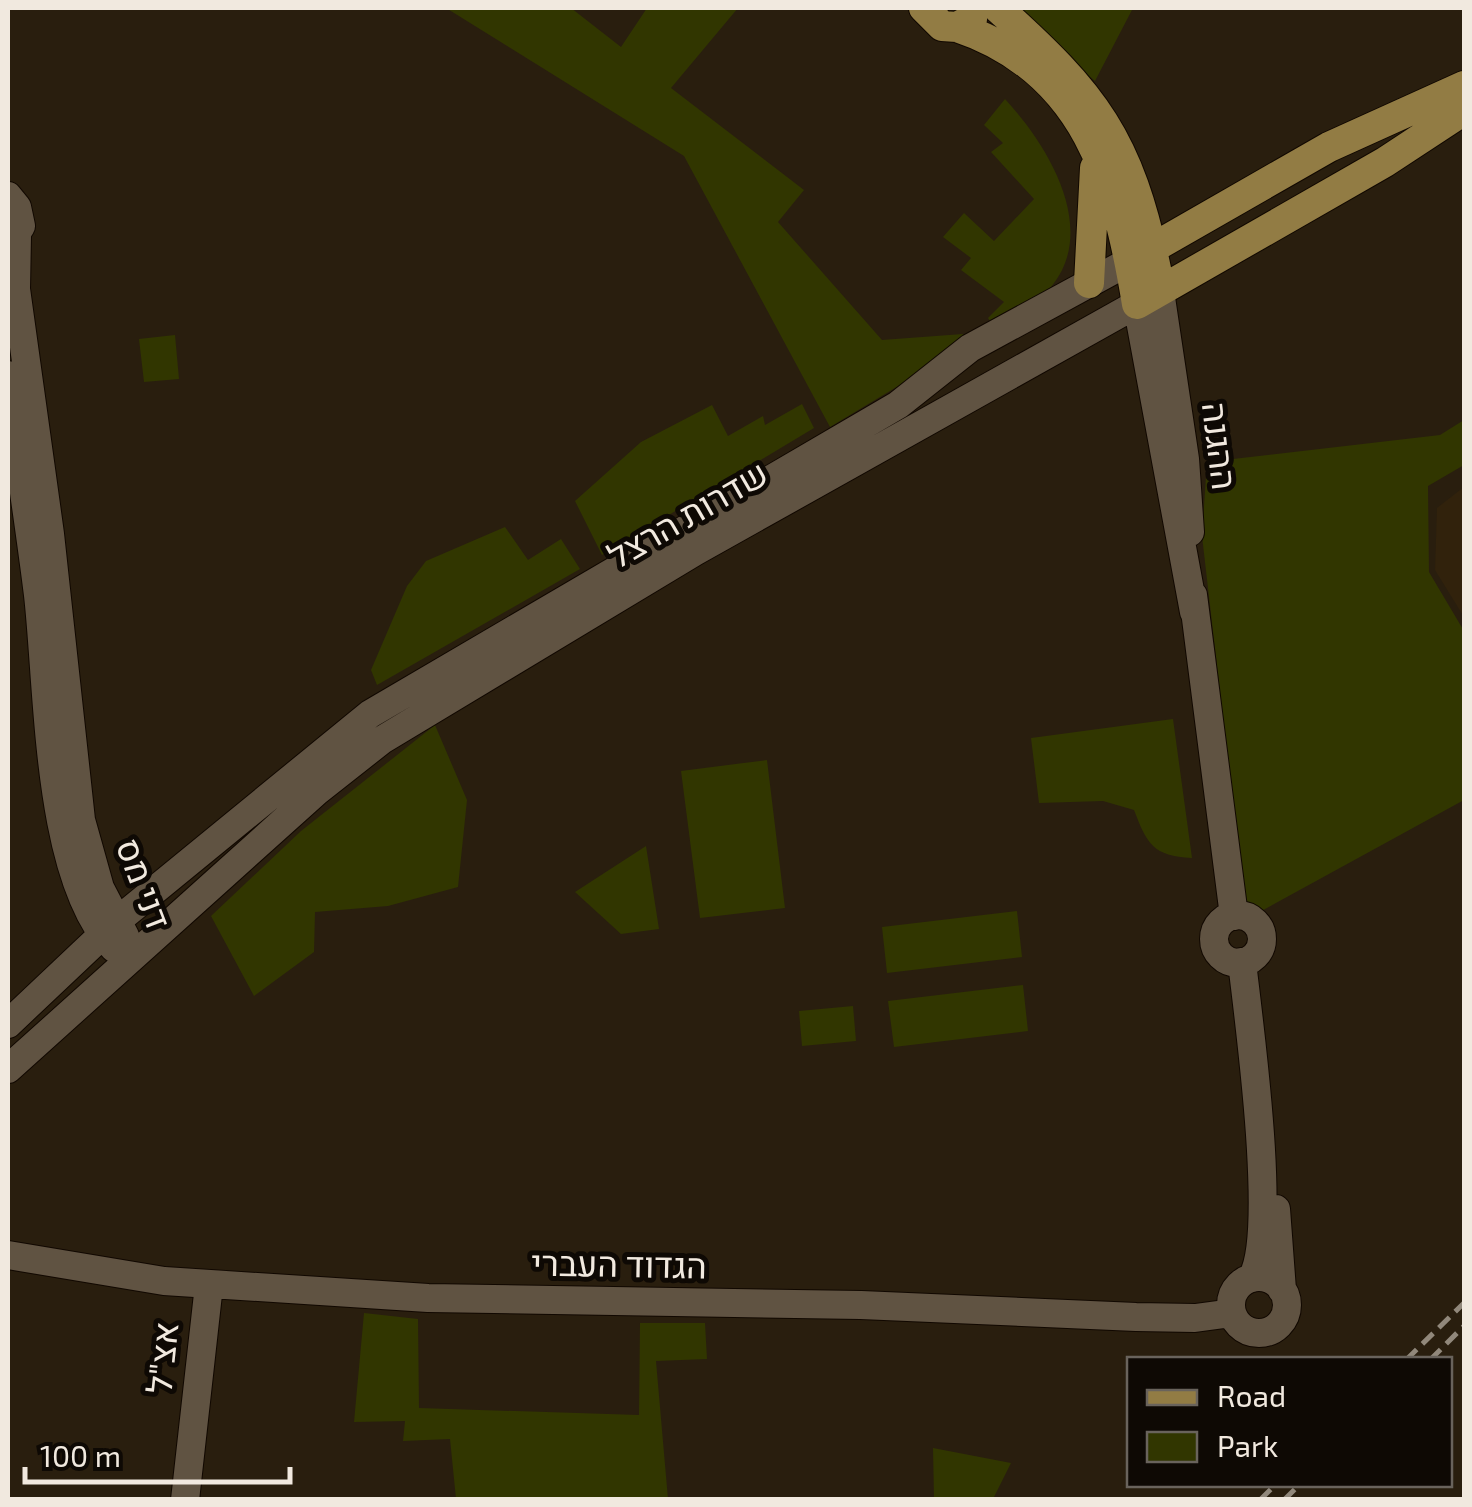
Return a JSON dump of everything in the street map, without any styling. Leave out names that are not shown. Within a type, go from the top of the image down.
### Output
[{"type":"main road","points":[[924,8],[936,23],[968,17],[1019,55],[1056,90],[1090,135],[1141,256]]},
{"type":"main road","points":[[998,8],[1064,66],[1104,120],[1138,197],[1141,256],[1149,298]]},
{"type":"main road","name":"שדרות הרצל","points":[[1141,256],[1329,147],[1464,86]]},
{"type":"main road","name":"שדרות הרצל","points":[[1149,298],[1385,162],[1464,110]]},
{"type":"main road","points":[[1089,283],[1096,186],[1090,135]]},
{"type":"street","name":"דני מס","points":[[8,196],[21,216],[12,241],[16,288],[50,534],[81,820],[100,888],[102,934]]},
{"type":"street","name":"שדרות הרצל","points":[[8,1024],[102,934],[346,732],[395,698],[898,405],[953,360],[1141,256]]},
{"type":"street","name":"שדרות הרצל","points":[[8,1068],[327,783],[404,725],[696,552],[1149,298]]},
{"type":"street","name":"ההגנה","points":[[1149,298],[1189,492],[1194,612],[1234,916],[1252,920],[1261,932],[1256,954],[1242,962],[1257,1104]]},
{"type":"street","name":"דני מס","points":[[8,376],[36,575],[62,823],[81,893],[102,934],[130,957]]},
{"type":"street","points":[[1257,1104],[1276,1207],[1286,1311],[1273,1330],[1248,1331],[1232,1313],[1233,1296],[1259,1266],[1257,1104]]},
{"type":"street","points":[[8,1255],[164,1281],[207,1296]]},
{"type":"street","points":[[1252,1278],[1269,1280],[1282,1290]]},
{"type":"street","name":"הגדוד העברי","points":[[207,1296],[719,1303],[1164,1318],[1232,1313]]},
{"type":"street","name":"אצ\"ל","points":[[185,1500],[207,1296]]},
{"type":"shaded area","points":[[1464,487],[1464,617],[1435,570],[1437,508]]},
{"type":"green space","points":[[446,8],[571,8],[621,47],[647,8],[738,8],[671,88],[804,190],[778,222],[882,340],[963,334],[968,344],[830,427],[684,156]]},
{"type":"green space","points":[[1010,8],[1133,8],[1095,81]]},
{"type":"green space","points":[[1005,99],[1036,139],[1062,187],[1070,239],[1065,264],[1051,287],[1032,305],[994,328],[988,318],[1004,302],[961,270],[971,258],[943,237],[964,213],[994,241],[1034,199],[991,152],[1003,143],[984,125]]},
{"type":"green space","points":[[175,335],[179,379],[144,382],[139,339]]},
{"type":"green space","points":[[802,404],[814,428],[602,555],[575,501],[641,442],[712,405],[728,436],[763,416],[765,425]]},
{"type":"green space","points":[[1464,420],[1464,465],[1428,486],[1429,572],[1464,631],[1464,800],[1256,914],[1244,900],[1202,536],[1207,462],[1440,435]]},
{"type":"green space","points":[[505,527],[528,560],[561,539],[580,569],[377,685],[371,670],[407,586],[426,561]]},
{"type":"green space","points":[[1173,719],[1192,858],[1168,854],[1153,846],[1134,810],[1103,801],[1039,803],[1031,738]]},
{"type":"green space","points":[[435,725],[467,800],[458,887],[388,906],[315,912],[314,952],[254,996],[211,916],[301,831]]},
{"type":"green space","points":[[767,760],[785,908],[700,918],[681,771]]},
{"type":"green space","points":[[646,846],[659,929],[621,934],[575,892]]},
{"type":"green space","points":[[1017,911],[1022,957],[887,973],[882,927]]},
{"type":"green space","points":[[1023,985],[1028,1031],[894,1047],[888,1001]]},
{"type":"green space","points":[[853,1006],[856,1041],[802,1046],[799,1011]]},
{"type":"green space","points":[[364,1313],[418,1319],[419,1408],[639,1415],[640,1323],[705,1323],[707,1359],[656,1361],[668,1499],[456,1499],[450,1439],[403,1441],[405,1421],[354,1422]]},
{"type":"green space","points":[[933,1448],[1011,1463],[993,1499],[934,1499]]},
{"type":"railway","points":[[1409,1357],[1464,1303]]},
{"type":"railway","points":[[1433,1357],[1464,1326]]},
{"type":"railway","points":[[1260,1500],[1273,1487]]},
{"type":"railway","points":[[1284,1500],[1297,1487]]}]
